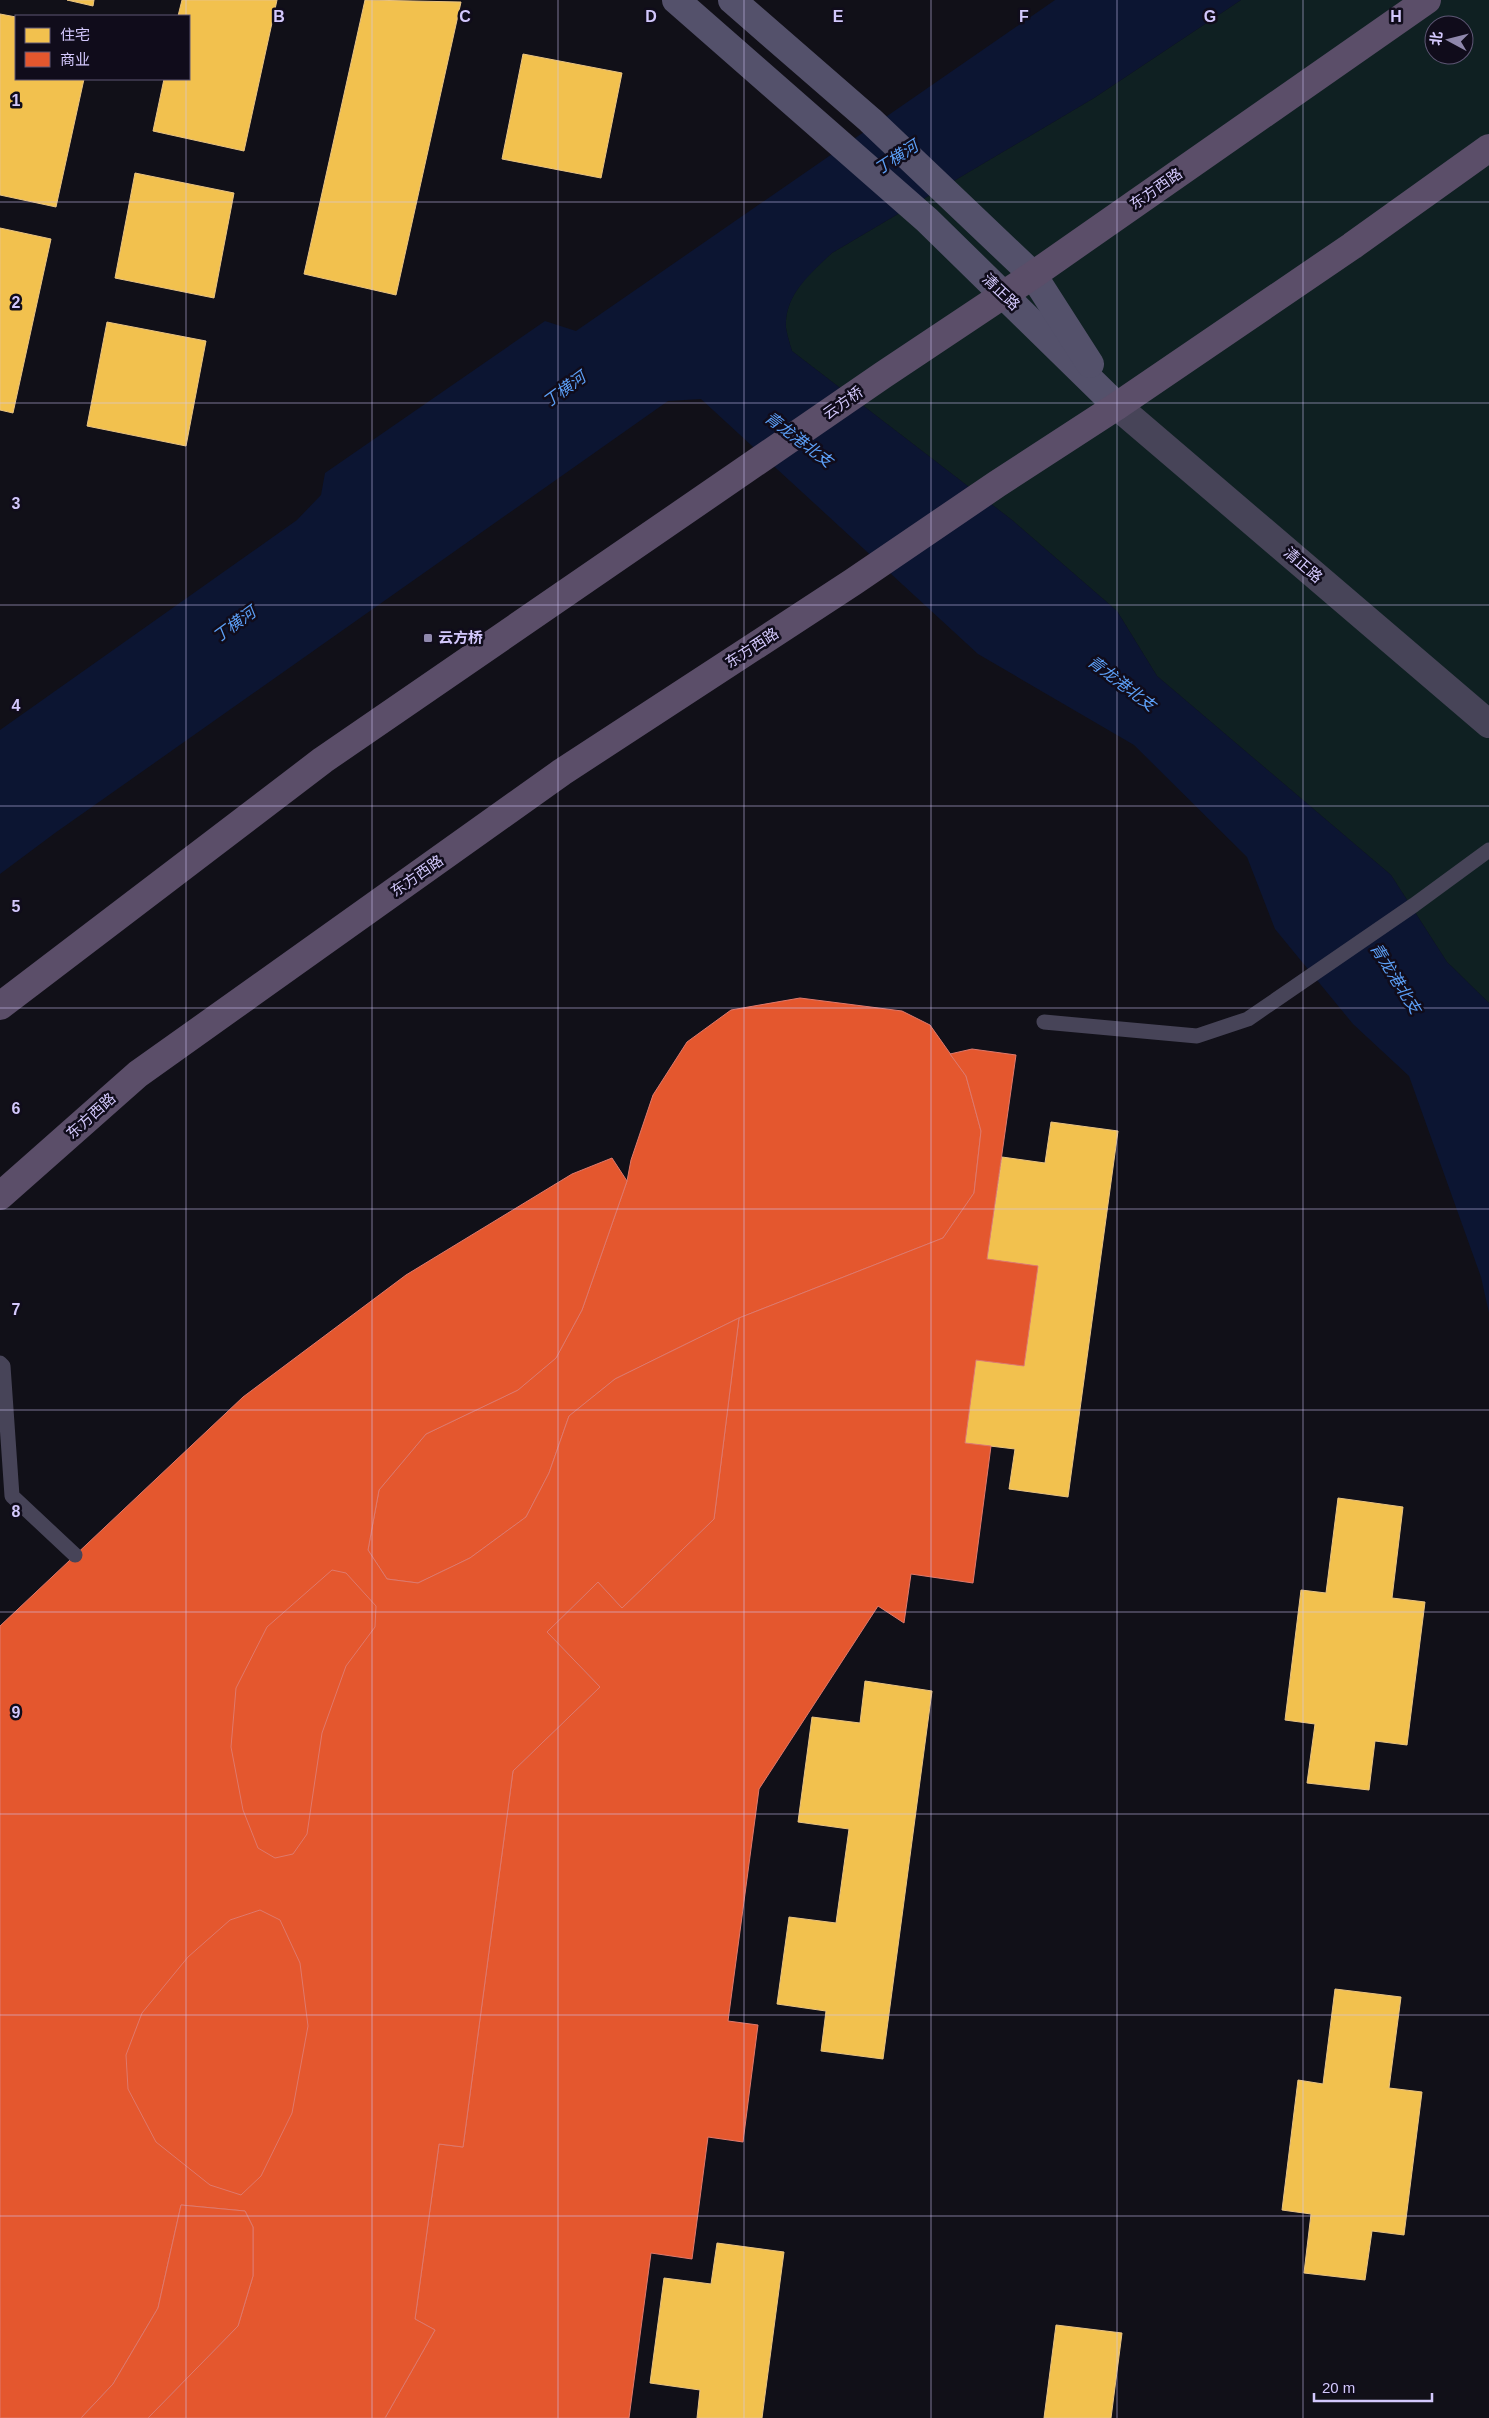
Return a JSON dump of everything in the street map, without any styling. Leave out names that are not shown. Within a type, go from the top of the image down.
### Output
[{"type":"main road","name":"东方西路","points":[[883,375],[1033,275],[1427,0]]},
{"type":"main road","points":[[1117,406],[1352,246],[1489,148]]},
{"type":"main road","name":"云方桥","points":[[0,1006],[323,760],[883,375]]},
{"type":"main road","name":"东方西路","points":[[0,1196],[138,1074],[562,772],[854,582],[997,484],[1117,406]]},
{"type":"street","name":"清正路","points":[[676,0],[927,220],[1117,406],[1489,724]]},
{"type":"street","name":"清正路","points":[[732,0],[870,120],[1033,275],[1117,406]]},
{"type":"lane","points":[[1044,1022],[1197,1036],[1248,1019],[1414,905],[1489,850]]},
{"type":"lane","points":[[0,1363],[2,1366],[12,1496],[75,1555]]},
{"type":"shaded area","points":[[1241,0],[1489,0],[1489,1003],[1447,962],[1391,875],[1157,676],[1117,611],[1012,520],[792,351],[786,328],[786,316],[789,305],[807,277],[832,253],[1094,98]]},
{"type":"water","points":[[1055,0],[1241,0],[1094,98],[832,253],[800,286],[789,305],[786,328],[792,351],[1012,520],[1117,611],[1157,676],[1391,875],[1447,962],[1489,1003],[1489,1313],[1481,1277],[1409,1076],[1353,1024],[1275,929],[1247,857],[1134,745],[978,654],[701,399],[668,401],[55,833],[0,874],[0,730],[297,520],[321,495],[325,473],[545,321],[576,331]]},
{"type":"building: 住宅","points":[[67,0],[94,0],[93,6]]},
{"type":"building: 住宅","points":[[182,0],[277,0],[244,151],[153,131],[164,80],[190,80],[190,15],[178,15]]},
{"type":"building: 住宅","points":[[365,0],[461,2],[396,295],[304,274]]},
{"type":"building: 住宅","points":[[0,14],[15,17],[15,80],[84,80],[56,207],[0,195]]},
{"type":"building: 住宅","points":[[523,54],[622,73],[601,178],[502,159]]},
{"type":"building: 住宅","points":[[135,173],[234,193],[214,298],[115,278]]},
{"type":"building: 住宅","points":[[0,228],[51,239],[13,413],[0,410]]},
{"type":"building: 住宅","points":[[107,322],[206,341],[186,446],[87,426]]},
{"type":"building: 住宅","points":[[1051,1122],[1118,1131],[1068,1497],[1009,1489],[1015,1449],[965,1443],[976,1360],[1024,1366],[1038,1266],[987,1259],[1002,1157],[1045,1163]]},
{"type":"building: 住宅","points":[[1338,1498],[1403,1507],[1392,1598],[1425,1602],[1407,1745],[1375,1741],[1369,1790],[1307,1783],[1315,1724],[1285,1720],[1301,1590],[1326,1593]]},
{"type":"building: 住宅","points":[[865,1681],[932,1691],[883,2059],[821,2051],[826,2011],[777,2004],[789,1917],[836,1923],[849,1829],[798,1822],[812,1717],[860,1723]]},
{"type":"building: 住宅","points":[[1335,1989],[1401,1997],[1389,2088],[1422,2092],[1404,2235],[1372,2231],[1365,2280],[1304,2273],[1311,2214],[1282,2210],[1298,2080],[1323,2084]]},
{"type":"building: 住宅","points":[[717,2243],[784,2252],[762,2418],[697,2418],[700,2390],[650,2383],[664,2278],[711,2284]]},
{"type":"building: 住宅","points":[[1056,2325],[1122,2333],[1111,2418],[1044,2418]]},
{"type":"building: 商业","points":[[800,998],[902,1011],[930,1025],[966,1076],[981,1131],[974,1193],[943,1238],[739,1318],[615,1379],[569,1416],[549,1473],[526,1517],[470,1558],[418,1583],[387,1579],[368,1550],[379,1490],[426,1434],[518,1390],[556,1358],[582,1310],[627,1181],[631,1160],[653,1095],[687,1042],[731,1010]]},
{"type":"building: 商业","points":[[972,1049],[1016,1055],[987,1259],[1038,1266],[1024,1366],[976,1360],[965,1443],[991,1446],[973,1583],[911,1574],[904,1623],[878,1606],[759,1789],[728,2021],[758,2025],[743,2142],[708,2137],[692,2259],[651,2253],[629,2418],[385,2418],[435,2330],[415,2319],[439,2144],[463,2147],[513,1771],[600,1687],[547,1632],[598,1582],[622,1608],[714,1519],[739,1318],[943,1238],[974,1193],[981,1131],[966,1076],[950,1054]]},
{"type":"building: 商业","points":[[612,1158],[627,1181],[582,1310],[556,1358],[518,1390],[426,1434],[379,1490],[368,1550],[387,1579],[418,1583],[470,1558],[526,1517],[549,1473],[569,1416],[615,1379],[739,1318],[714,1519],[622,1608],[598,1582],[547,1632],[600,1687],[513,1771],[463,2147],[439,2144],[415,2319],[435,2330],[385,2418],[148,2418],[238,2326],[253,2276],[253,2227],[245,2211],[181,2205],[158,2308],[113,2384],[81,2418],[0,2418],[0,1626],[243,1397],[406,1275],[572,1174]]},
{"type":"building: 商业","points":[[332,1570],[346,1573],[376,1606],[375,1627],[346,1666],[322,1733],[307,1834],[293,1854],[275,1858],[258,1848],[243,1810],[231,1747],[236,1688],[267,1627]]},
{"type":"building: 商业","points":[[260,1910],[280,1920],[300,1963],[308,2026],[292,2113],[261,2176],[241,2195],[210,2185],[156,2142],[128,2089],[126,2055],[142,2013],[188,1957],[230,1920]]},
{"type":"building: 商业","points":[[181,2205],[245,2211],[253,2227],[253,2276],[238,2326],[148,2418],[81,2418],[113,2384],[158,2308]]},
{"type":"place","name":"云方桥","points":[[428,638]]},
{"type":"water label","name":"丁横河","points":[[896,157]]},
{"type":"water label","name":"丁横河","points":[[564,389]]},
{"type":"water label","name":"青龙港北支","points":[[799,439]]},
{"type":"water label","name":"丁横河","points":[[234,624]]},
{"type":"water label","name":"青龙港北支","points":[[1122,683]]},
{"type":"water label","name":"青龙港北支","points":[[1396,978]]}]
